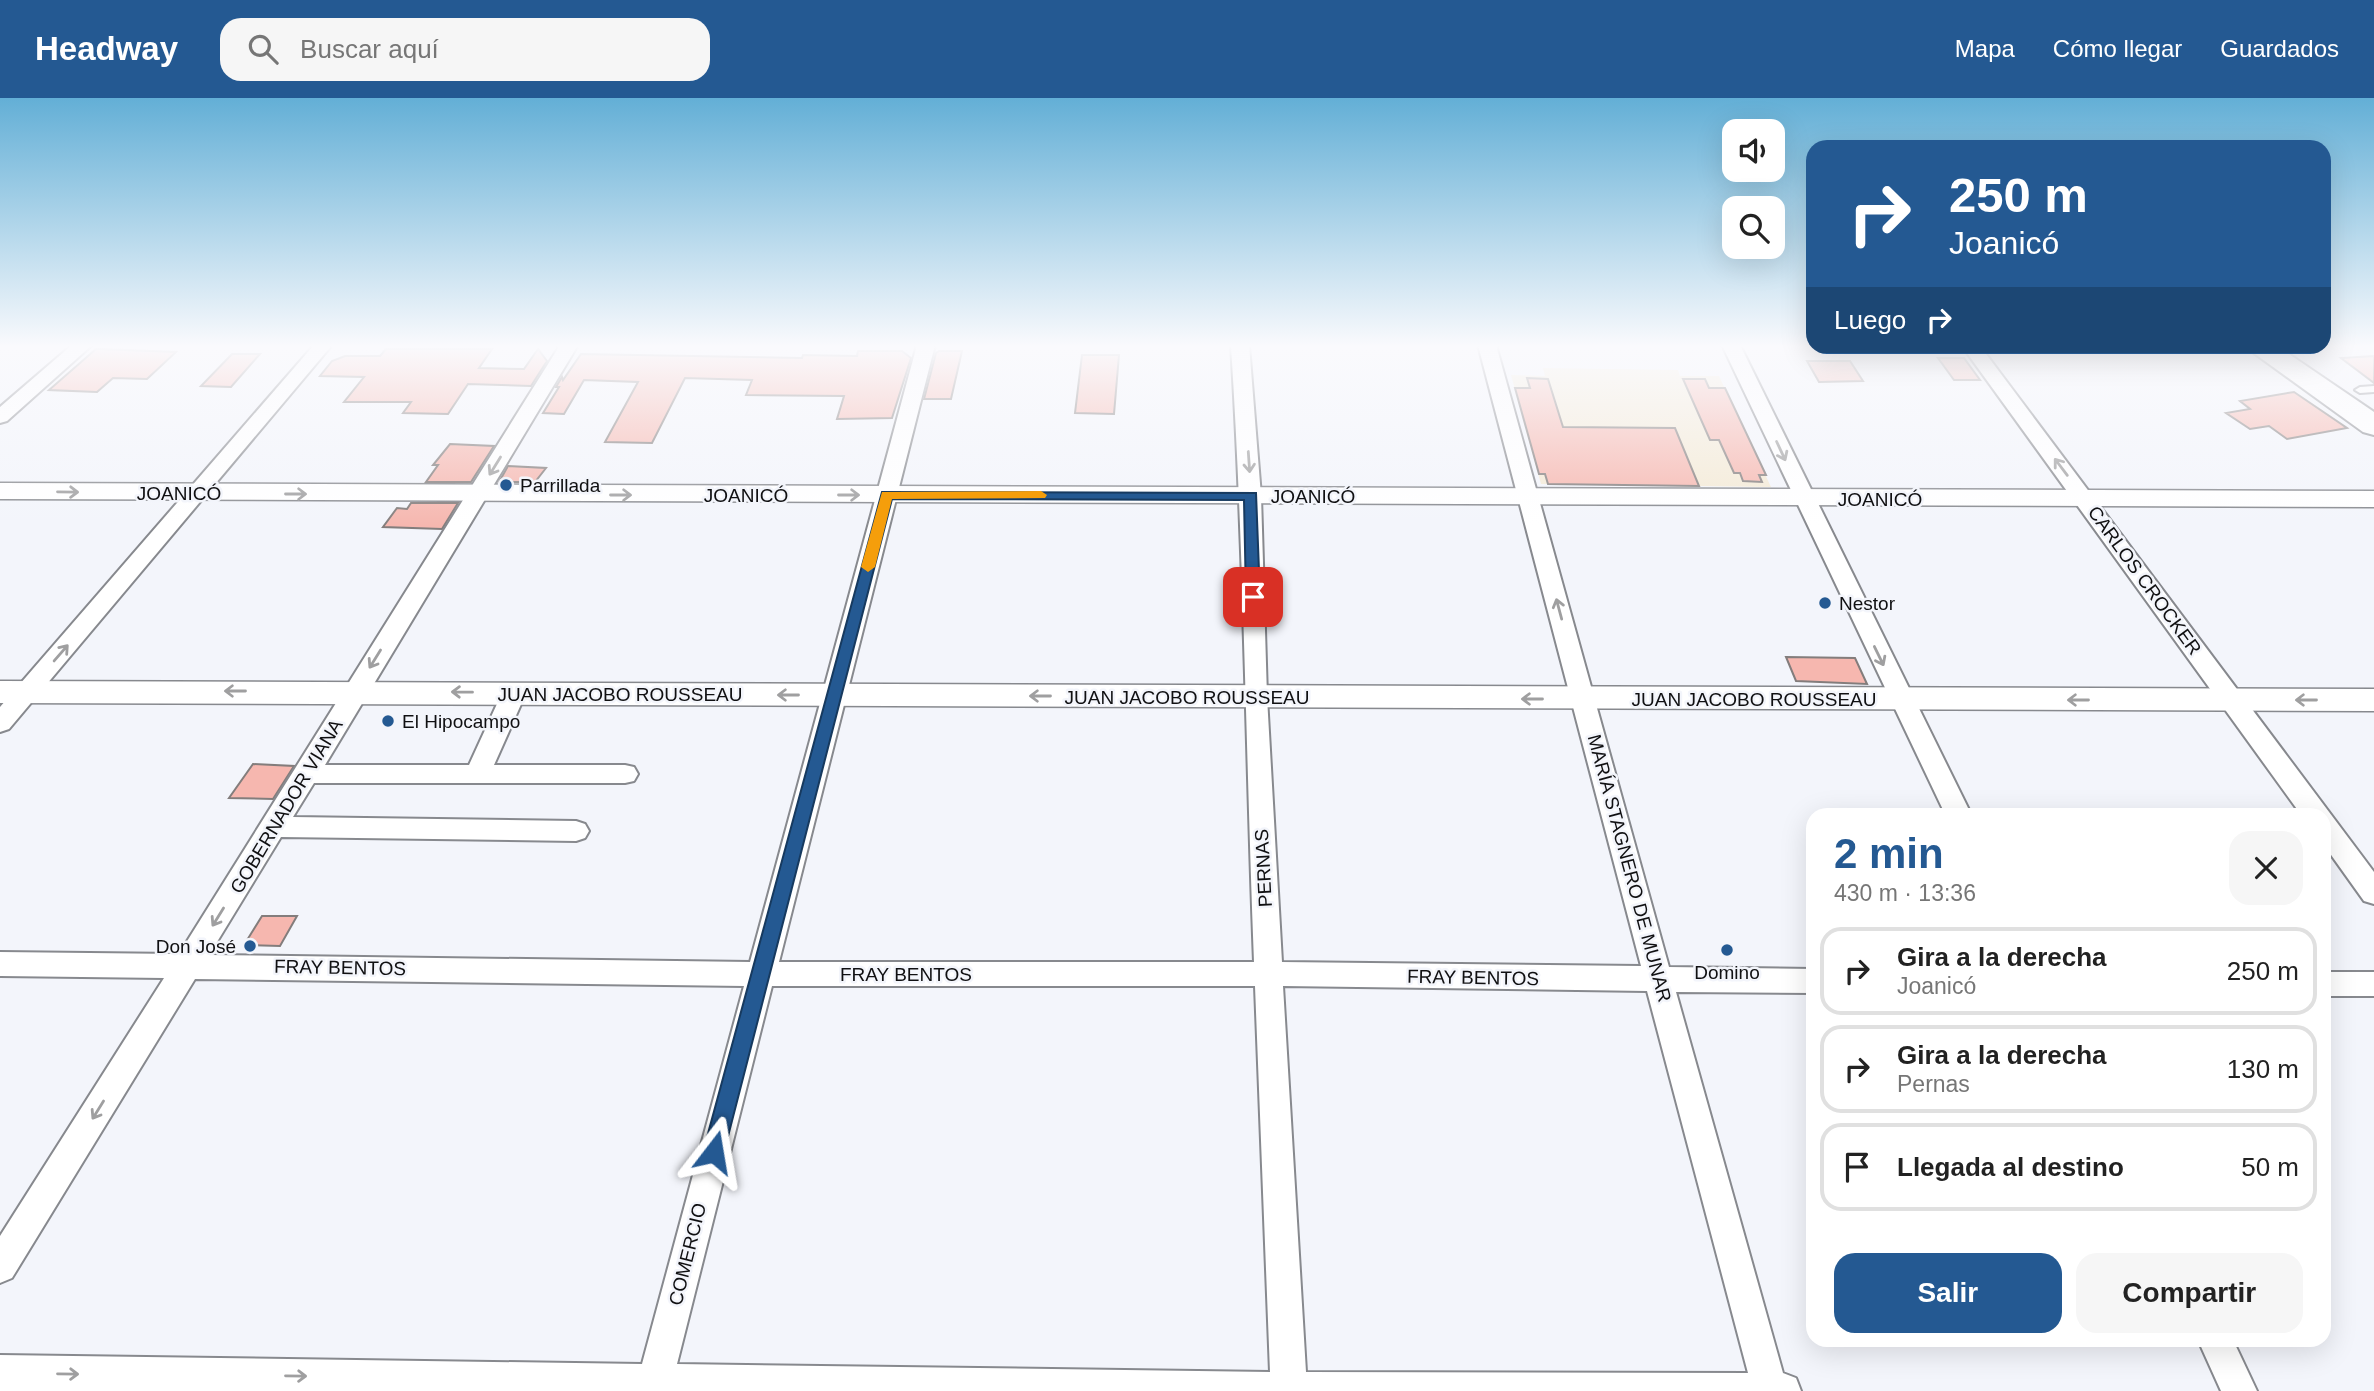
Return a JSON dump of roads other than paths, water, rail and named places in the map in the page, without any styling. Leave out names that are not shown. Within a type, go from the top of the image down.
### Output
[{"type":"main road","points":[[2345,405],[2374,426]]},
{"type":"street","points":[[0,417],[13,405]]},
{"type":"street","points":[[0,723],[13,692],[198,493],[272,405]]},
{"type":"street","name":"GOBERNADOR VIANA","points":[[0,1266],[307,774],[355,691],[532,405]]},
{"type":"street","name":"COMERCIO","points":[[653,1387],[910,405]]},
{"type":"street","name":"PERNAS","points":[[1244,405],[1251,496],[1255,697],[1289,1391]]},
{"type":"street","name":"MARÍA STAGNERO DE MUNAR","points":[[1503,405],[1661,980],[1770,1391]]},
{"type":"street","points":[[1759,405],[1955,808]]},
{"type":"street","name":"CARLOS CROCKER","points":[[2015,405],[2311,808]]},
{"type":"street","name":"JOANICÓ","points":[[0,491],[477,495],[2374,499]]},
{"type":"street","name":"JUAN JACOBO ROUSSEAU","points":[[13,692],[355,691],[834,696],[2374,700]]},
{"type":"street","points":[[477,774],[514,693]]},
{"type":"street","points":[[307,774],[625,774]]},
{"type":"street","points":[[274,827],[576,831]]},
{"type":"street","points":[[2331,835],[2374,893]]},
{"type":"street","name":"FRAY BENTOS","points":[[0,964],[760,974],[1268,974],[1806,981]]},
{"type":"street","points":[[2331,984],[2374,984]]},
{"type":"street","points":[[2218,1347],[2239,1391]]},
{"type":"street","points":[[0,1373],[383,1384],[653,1387],[1783,1391]]},
{"type":"place","name":"Parrillada","points":[[506,485]]},
{"type":"place","name":"Nestor","points":[[1825,603]]},
{"type":"place","name":"El Hipocampo","points":[[388,721]]},
{"type":"place","name":"Don José","points":[[250,946]]},
{"type":"place","name":"Domino","points":[[1727,950]]}]
